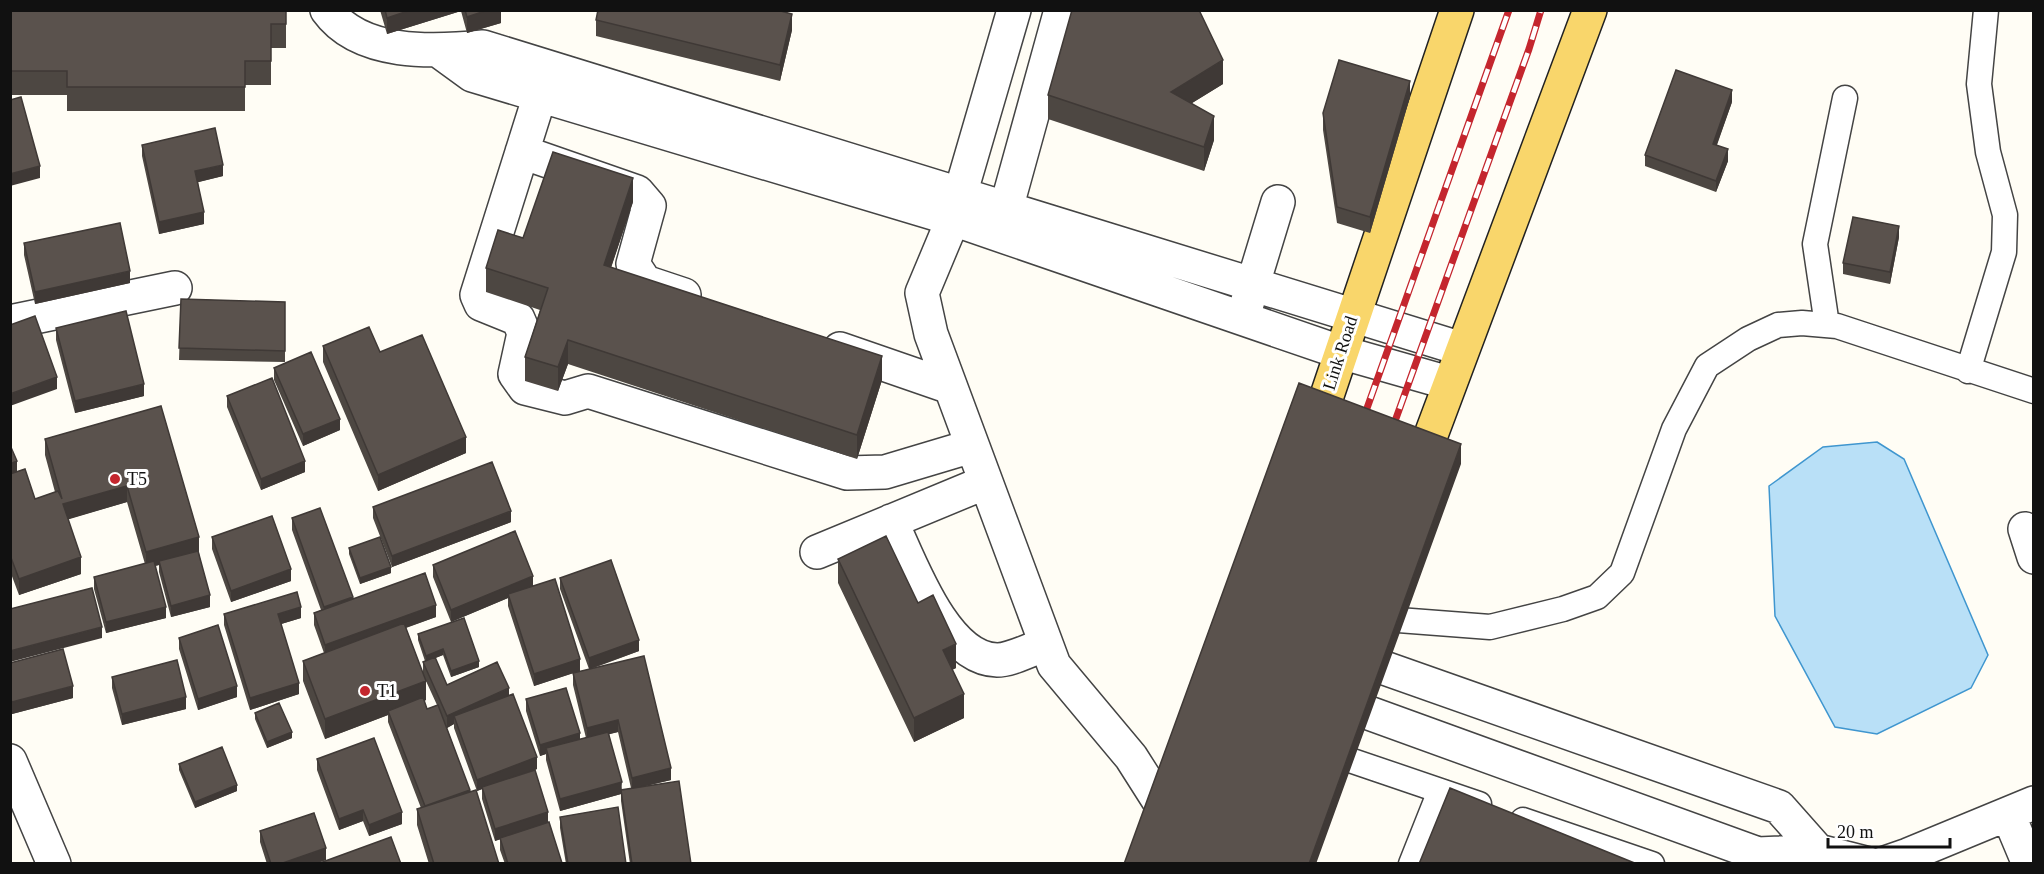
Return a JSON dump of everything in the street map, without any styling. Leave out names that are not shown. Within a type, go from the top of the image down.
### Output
[{"type":"main road","name":"Link Road","points":[[1305,462],[1352,315],[1457,10]]},
{"type":"main road","points":[[1406,507],[1449,383],[1590,10]]},
{"type":"main road","points":[[1325,767],[1378,585]]},
{"type":"main road","points":[[1160,853],[1187,791]]},
{"type":"street","points":[[327,10],[334,20],[364,38],[394,46],[439,51],[472,75],[544,81],[957,207],[1242,319],[1340,352],[1449,383]]},
{"type":"street","points":[[1014,10],[957,207],[922,293],[931,334],[1054,665],[1131,757],[1173,823]]},
{"type":"street","points":[[1006,209],[1060,10]]},
{"type":"street","points":[[544,81],[477,295],[481,304],[518,319],[524,333],[515,374],[525,388],[565,399],[588,392],[847,473],[885,472],[972,446]]},
{"type":"street","points":[[522,152],[638,192],[649,206],[633,264],[645,282],[713,305]]},
{"type":"street","points":[[1242,319],[1278,202]]},
{"type":"street","points":[[957,207],[1006,209],[1462,349]]},
{"type":"street","points":[[10,322],[175,288]]},
{"type":"street","points":[[815,340],[950,387]]},
{"type":"street","points":[[817,552],[986,482]]},
{"type":"street","points":[[891,521],[925,596],[940,621],[972,652],[997,660],[1046,644]]},
{"type":"street","points":[[1356,658],[1779,807],[1818,851]]},
{"type":"street","points":[[1344,704],[1758,854],[1818,851],[1869,864]]},
{"type":"street","points":[[10,761],[54,864]]},
{"type":"street","points":[[1882,864],[2021,808],[2029,864]]},
{"type":"lane","points":[[1968,371],[2004,252],[2005,215],[1988,152],[1979,84],[1986,10]]},
{"type":"lane","points":[[1827,325],[1815,244],[1845,98]]},
{"type":"lane","points":[[1368,618],[1490,627],[1597,597],[1622,573],[1674,429],[1707,366],[1748,339],[1778,325],[1802,323],[1838,326],[2034,391]]},
{"type":"lane","points":[[1325,767],[1440,791],[1652,864]]},
{"type":"lane","points":[[1411,864],[1440,791]]},
{"type":"water","points":[[1877,442],[1904,459],[1988,655],[1971,688],[1877,734],[1835,727],[1775,616],[1769,486],[1823,447]]},
{"type":"building","points":[[10,10],[286,10],[286,24],[271,24],[271,61],[245,61],[245,87],[67,87],[67,71],[10,71]]},
{"type":"building","points":[[385,10],[411,10],[387,18]]},
{"type":"building","points":[[465,10],[488,10],[467,17]]},
{"type":"building","points":[[598,10],[777,10],[792,14],[780,65],[596,20]]},
{"type":"building","points":[[1072,10],[1199,10],[1223,60],[1171,92],[1214,116],[1204,147],[1048,95]]},
{"type":"building","points":[[1339,60],[1410,81],[1370,217],[1337,207],[1323,113]]},
{"type":"building","points":[[1676,70],[1732,90],[1713,144],[1728,149],[1716,181],[1645,155]]},
{"type":"building","points":[[21,97],[40,166],[10,174],[10,100]]},
{"type":"building","points":[[215,128],[223,165],[195,171],[204,212],[159,222],[142,145]]},
{"type":"building","points":[[553,152],[633,178],[604,265],[882,356],[857,435],[568,340],[558,367],[525,357],[548,288],[486,268],[498,230],[523,238]]},
{"type":"building","points":[[1853,217],[1899,226],[1890,272],[1843,263]]},
{"type":"building","points":[[120,223],[130,271],[35,292],[24,243]]},
{"type":"building","points":[[181,299],[285,302],[285,351],[179,348]]},
{"type":"building","points":[[126,311],[144,384],[75,401],[56,328]]},
{"type":"building","points":[[35,316],[57,377],[10,394],[10,325]]},
{"type":"building","points":[[369,327],[380,352],[422,335],[466,437],[378,475],[323,346]]},
{"type":"building","points":[[311,352],[340,419],[303,434],[274,368]]},
{"type":"building","points":[[272,378],[305,461],[261,479],[227,396]]},
{"type":"building","points":[[1299,383],[1461,444],[1309,864],[1124,864]]},
{"type":"building","points":[[161,406],[199,537],[146,552],[127,486],[63,504],[81,557],[19,579],[10,555],[10,474],[25,469],[35,499],[58,491],[62,499],[45,439]]},
{"type":"building","points":[[10,445],[17,461],[10,464]]},
{"type":"building","points":[[492,462],[511,511],[392,556],[373,507]]},
{"type":"building","points":[[320,508],[353,597],[324,607],[292,518]]},
{"type":"building","points":[[272,516],[291,569],[231,591],[212,537]]},
{"type":"building","points":[[515,531],[533,576],[451,610],[433,565]]},
{"type":"building","points":[[886,536],[918,603],[933,595],[956,644],[943,650],[964,694],[914,718],[838,559]]},
{"type":"building","points":[[380,537],[391,567],[360,578],[349,548]]},
{"type":"building","points":[[198,551],[210,595],[171,606],[159,561]]},
{"type":"building","points":[[611,560],[639,640],[589,658],[560,578]]},
{"type":"building","points":[[154,561],[166,607],[106,622],[94,577]]},
{"type":"building","points":[[425,573],[436,605],[325,645],[314,613]]},
{"type":"building","points":[[555,579],[580,659],[534,674],[508,594]]},
{"type":"building","points":[[92,588],[102,627],[10,651],[10,609]]},
{"type":"building","points":[[297,592],[301,607],[278,614],[299,683],[250,698],[224,614]]},
{"type":"building","points":[[464,618],[479,661],[451,671],[443,649],[426,656],[418,634]]},
{"type":"building","name":"T1","points":[[404,623],[426,681],[325,719],[303,661]]},
{"type":"building","points":[[218,625],[237,686],[198,699],[179,638]]},
{"type":"building","points":[[63,649],[73,686],[12,702],[10,663]]},
{"type":"building","points":[[644,656],[671,768],[632,778],[618,720],[587,728],[573,673]]},
{"type":"building","points":[[435,657],[447,685],[497,662],[509,688],[447,716],[423,662]]},
{"type":"building","points":[[177,660],[186,697],[122,714],[112,677]]},
{"type":"building","points":[[566,688],[580,733],[540,745],[526,699]]},
{"type":"building","points":[[513,694],[537,757],[477,780],[454,716]]},
{"type":"building","points":[[423,697],[427,709],[438,705],[470,790],[425,806],[388,711]]},
{"type":"building","points":[[279,703],[292,732],[267,742],[255,713]]},
{"type":"building","points":[[608,732],[622,782],[560,799],[546,748]]},
{"type":"building","points":[[374,738],[402,812],[369,825],[363,810],[339,819],[317,759]]},
{"type":"building","points":[[222,747],[237,785],[195,802],[179,764]]},
{"type":"building","points":[[535,770],[548,812],[495,829],[482,787]]},
{"type":"building","points":[[679,781],[691,864],[632,864],[621,790]]},
{"type":"building","points":[[1450,788],[1637,864],[1419,864]]},
{"type":"building","points":[[476,790],[499,864],[434,864],[417,809]]},
{"type":"building","points":[[618,807],[626,864],[568,864],[560,817]]},
{"type":"building","points":[[314,813],[326,848],[280,864],[271,864],[260,831]]},
{"type":"building","points":[[549,822],[562,863],[508,864],[500,838]]},
{"type":"building","points":[[391,837],[401,864],[317,864]]},
{"type":"railway","points":[[1361,425],[1509,10]]},
{"type":"railway","points":[[1390,435],[1541,10]]},
{"type":"place","name":"T5","points":[[115,479]]},
{"type":"place","name":"T1","points":[[365,691]]}]
